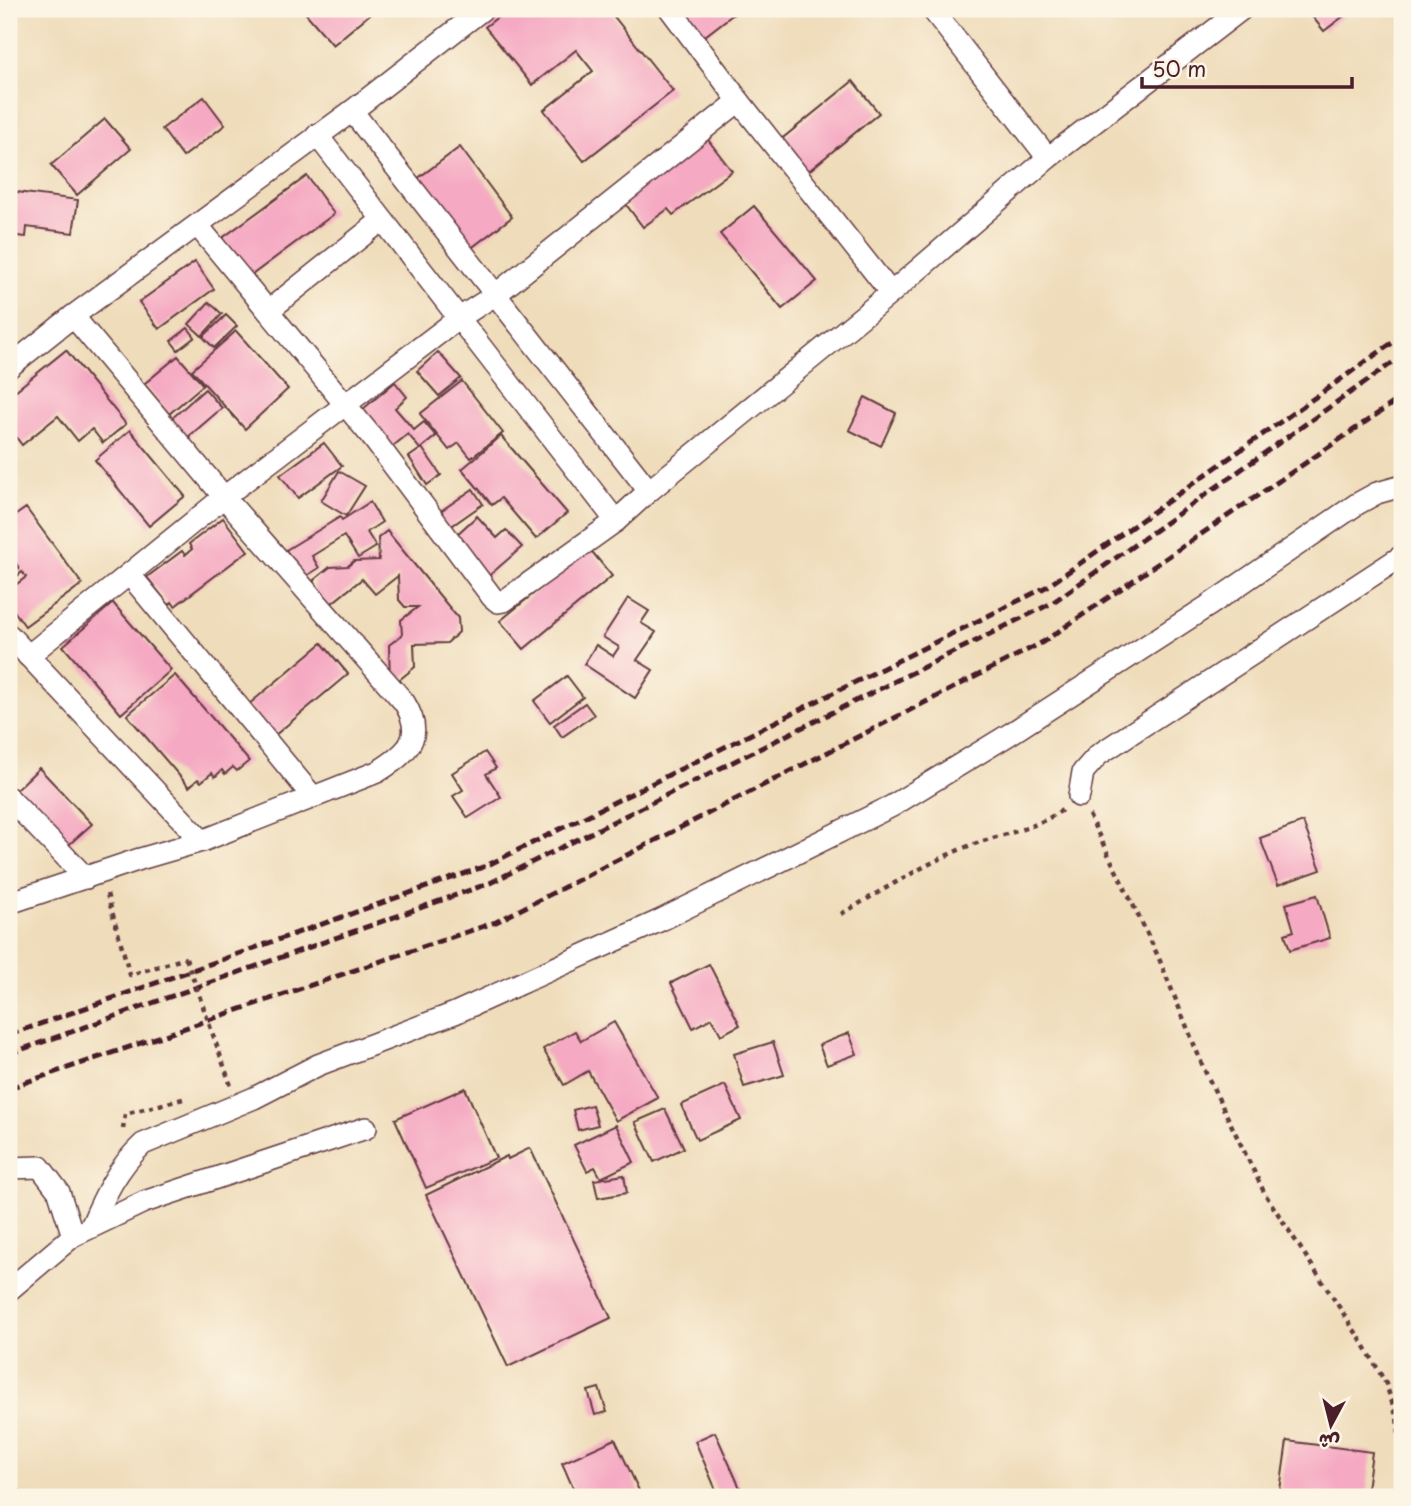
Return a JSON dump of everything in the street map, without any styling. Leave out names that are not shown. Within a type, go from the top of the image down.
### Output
[{"type":"street","points":[[670,9],[891,293]]},
{"type":"street","points":[[932,9],[1048,158]]},
{"type":"street","points":[[198,226],[345,404],[486,590],[498,602],[521,591],[616,521],[891,293],[1048,158],[1242,9]]},
{"type":"street","points":[[9,367],[352,111],[470,12]]},
{"type":"street","points":[[28,656],[224,497],[459,318],[495,295],[739,101]]},
{"type":"street","points":[[352,111],[649,491]]},
{"type":"street","points":[[317,135],[616,521]]},
{"type":"street","points":[[268,310],[382,220]]},
{"type":"street","points":[[9,903],[139,859],[202,841],[377,772],[395,761],[408,748],[413,736],[414,718],[404,702],[224,497],[74,316]]},
{"type":"street","points":[[82,1231],[129,1157],[143,1144],[254,1098],[318,1065],[455,1013],[659,920],[892,806],[1010,734],[1208,606],[1357,504],[1377,493],[1402,486]]},
{"type":"street","points":[[1079,796],[1083,772],[1098,755],[1402,556]]},
{"type":"street","points":[[130,575],[313,797]]},
{"type":"street","points":[[9,635],[202,841]]},
{"type":"street","points":[[9,798],[93,876]]},
{"type":"street","points":[[9,1290],[82,1231],[144,1202],[366,1128]]},
{"type":"street","points":[[9,1168],[40,1167],[59,1192],[82,1231]]},
{"type":"path","points":[[841,914],[944,857],[1049,819],[1079,796],[1157,956],[1204,1069],[1265,1194],[1366,1348],[1386,1384],[1397,1418],[1402,1459]]},
{"type":"path","points":[[93,876],[130,975],[186,958],[231,1086]]},
{"type":"building","points":[[302,9],[376,9],[333,45]]},
{"type":"building","points":[[508,9],[608,9],[673,91],[584,161],[544,110],[593,71],[576,50],[532,85],[485,27]]},
{"type":"building","points":[[677,9],[740,9],[701,39]]},
{"type":"building","points":[[1306,9],[1353,9],[1324,31]]},
{"type":"building","points":[[853,81],[879,113],[805,174],[778,142]]},
{"type":"building","points":[[204,97],[225,125],[183,157],[162,129]]},
{"type":"building","points":[[105,119],[131,149],[77,195],[51,165]]},
{"type":"building","points":[[702,132],[732,171],[673,215],[668,209],[643,227],[619,195]]},
{"type":"building","points":[[460,147],[512,217],[470,249],[417,179]]},
{"type":"building","points":[[307,176],[334,214],[249,277],[221,239]]},
{"type":"building","points":[[9,191],[78,200],[73,233],[27,227],[26,237],[9,235]]},
{"type":"building","points":[[754,206],[817,281],[782,309],[720,234]]},
{"type":"building","points":[[195,262],[214,289],[159,329],[139,302]]},
{"type":"building","points":[[209,302],[222,314],[202,336],[189,324]]},
{"type":"building","points":[[226,315],[237,326],[214,348],[203,337]]},
{"type":"building","points":[[188,328],[195,337],[178,350],[171,341]]},
{"type":"building","points":[[236,331],[288,389],[245,429],[192,370]]},
{"type":"building","points":[[66,350],[126,424],[103,443],[92,429],[78,441],[58,416],[22,445],[9,428],[9,396]]},
{"type":"building","points":[[438,352],[461,378],[439,396],[417,371]]},
{"type":"building","points":[[178,356],[203,385],[169,414],[144,384]]},
{"type":"building","points":[[462,381],[503,433],[471,458],[459,443],[449,450],[420,414]]},
{"type":"building","points":[[395,382],[407,397],[395,408],[414,430],[424,422],[436,436],[420,449],[408,434],[387,451],[356,415]]},
{"type":"building","points":[[205,389],[222,408],[187,438],[171,419]]},
{"type":"building","points":[[865,397],[896,413],[881,446],[849,430]]},
{"type":"building","points":[[130,430],[185,496],[149,526],[95,460]]},
{"type":"building","points":[[501,436],[567,513],[536,539],[501,498],[492,505],[462,469]]},
{"type":"building","points":[[324,443],[342,466],[298,498],[280,475]]},
{"type":"building","points":[[422,448],[441,475],[427,485],[409,457]]},
{"type":"building","points":[[339,471],[365,486],[346,516],[321,501]]},
{"type":"building","points":[[473,489],[483,504],[443,532],[432,517]]},
{"type":"building","points":[[370,502],[382,522],[367,532],[376,547],[358,558],[344,536],[312,556],[319,568],[303,578],[286,550]]},
{"type":"building","points":[[26,508],[82,584],[25,626],[9,604],[9,590],[26,577],[22,572],[9,583],[9,557],[20,569],[9,554],[9,520]]},
{"type":"building","points":[[477,516],[497,538],[506,530],[522,547],[484,580],[454,537]]},
{"type":"building","points":[[223,518],[248,551],[175,606],[172,602],[169,605],[147,577],[182,551],[185,555],[192,549],[189,544]]},
{"type":"building","points":[[387,531],[458,618],[459,632],[447,643],[414,644],[415,667],[393,685],[390,682],[389,645],[402,635],[401,620],[418,607],[405,607],[399,600],[398,576],[375,594],[362,579],[327,607],[314,591],[314,580],[330,567],[348,566],[354,561],[379,560],[378,538]]},
{"type":"building","points":[[589,548],[612,576],[524,649],[500,621]]},
{"type":"building","points":[[628,598],[649,611],[641,623],[656,632],[637,660],[653,670],[635,698],[584,664],[596,645],[613,656],[619,647],[603,637]]},
{"type":"building","points":[[113,603],[171,670],[121,714],[63,646]]},
{"type":"building","points":[[322,643],[348,674],[274,736],[248,705]]},
{"type":"building","points":[[175,675],[249,761],[237,771],[233,767],[225,774],[222,770],[215,777],[212,773],[201,782],[198,779],[189,787],[127,715]]},
{"type":"building","points":[[567,676],[583,697],[550,722],[534,701]]},
{"type":"building","points":[[585,703],[594,715],[562,737],[554,725]]},
{"type":"building","points":[[485,752],[496,768],[486,774],[501,797],[468,818],[453,796],[463,790],[452,773]]},
{"type":"building","points":[[39,768],[92,824],[64,849],[12,794]]},
{"type":"building","points":[[1303,822],[1321,870],[1278,885],[1260,838]]},
{"type":"building","points":[[1317,895],[1330,938],[1290,950],[1285,934],[1294,931],[1286,904]]},
{"type":"building","points":[[709,964],[740,1025],[721,1035],[712,1018],[693,1028],[671,983]]},
{"type":"building","points":[[614,1022],[658,1098],[616,1121],[588,1071],[564,1085],[543,1049],[575,1031],[581,1041]]},
{"type":"building","points":[[849,1033],[857,1054],[827,1065],[819,1045]]},
{"type":"building","points":[[773,1042],[784,1075],[744,1087],[734,1054]]},
{"type":"building","points":[[725,1085],[741,1120],[697,1140],[681,1105]]},
{"type":"building","points":[[465,1088],[496,1158],[426,1188],[395,1119]]},
{"type":"building","points":[[592,1105],[598,1125],[578,1130],[573,1110]]},
{"type":"building","points":[[665,1109],[684,1148],[654,1162],[635,1122]]},
{"type":"building","points":[[616,1125],[634,1162],[601,1178],[595,1167],[587,1171],[574,1145]]},
{"type":"building","points":[[530,1148],[611,1318],[508,1367],[426,1195],[507,1156],[508,1159]]},
{"type":"building","points":[[624,1175],[627,1193],[598,1198],[594,1180]]},
{"type":"building","points":[[599,1388],[607,1412],[595,1415],[588,1391]]},
{"type":"building","points":[[715,1432],[741,1490],[724,1497],[719,1497],[695,1441]]},
{"type":"building","points":[[615,1439],[642,1497],[577,1497],[562,1463]]},
{"type":"building","points":[[1287,1441],[1372,1452],[1366,1497],[1279,1497]]},
{"type":"railway","points":[[9,1035],[486,866],[1048,586],[1402,336]]},
{"type":"railway","points":[[9,1054],[490,883],[1052,603],[1402,356]]},
{"type":"railway","points":[[9,1088],[496,922],[1043,642],[1402,397]]}]
